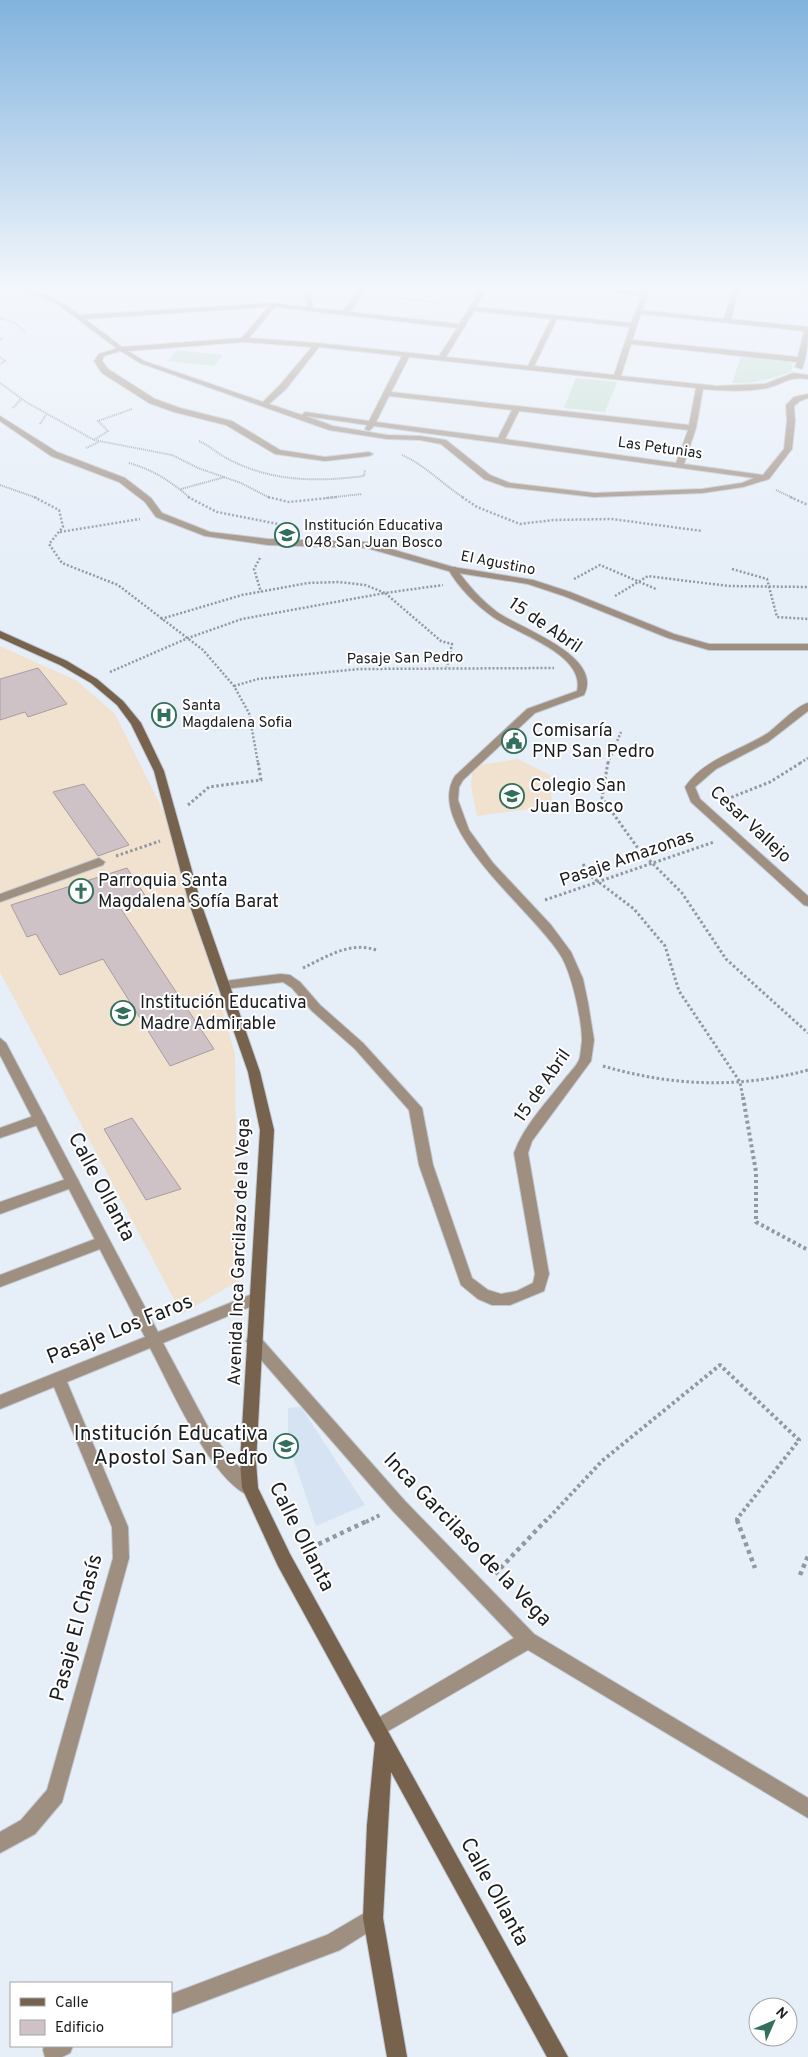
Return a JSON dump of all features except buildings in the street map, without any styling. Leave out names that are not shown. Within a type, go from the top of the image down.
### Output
[{"type":"street","points":[[125,384],[152,401],[177,410],[229,423],[278,452],[297,457],[325,459],[369,454]]},
{"type":"street","points":[[206,384],[320,425],[366,434],[420,438],[443,442],[487,477],[509,484],[543,490],[594,495],[702,491],[743,485],[766,477],[788,449],[791,421],[790,405],[797,399],[808,396]]},
{"type":"street","points":[[266,404],[285,384]]},
{"type":"street","points":[[366,434],[393,384]]},
{"type":"street","points":[[672,384],[734,388],[771,384]]},
{"type":"street","points":[[679,466],[692,428],[700,387]]},
{"type":"street","points":[[388,394],[692,428]]},
{"type":"street","points":[[501,440],[517,407]]},
{"type":"street","name":"Las Petunias","points":[[283,411],[766,477]]},
{"type":"street","name":"El Agustino","points":[[0,418],[54,454],[122,480],[148,500],[159,515],[208,534],[268,542],[368,544],[452,569],[530,582],[671,636],[709,647],[808,647]]},
{"type":"street","name":"15 de Abril","points":[[280,978],[286,978],[296,985],[316,1008],[358,1046],[415,1108],[426,1165],[466,1281],[477,1292],[489,1298],[509,1300],[539,1287],[542,1274],[521,1153],[526,1139],[585,1061],[588,1040],[577,979],[567,955],[527,906],[489,866],[464,830],[452,800],[458,778],[470,766],[531,711],[581,693],[583,677],[577,668],[535,636],[498,616],[459,583],[452,569]]},
{"type":"street","name":"Avenida Inca Garcilazo de la Vega","points":[[0,634],[93,680],[121,704],[137,726],[158,770],[178,835],[195,903],[225,984],[263,1101],[267,1130],[248,1462],[250,1488]]},
{"type":"street","name":"Cesar Vallejo","points":[[808,706],[758,743],[737,752],[702,773],[690,787],[694,800],[808,902]]},
{"type":"street","points":[[0,898],[99,862]]},
{"type":"street","points":[[225,984],[280,978]]},
{"type":"street","name":"Calle Ollanta","points":[[1,1046],[203,1434],[225,1464],[250,1488],[284,1560],[558,2057]]},
{"type":"street","points":[[0,1133],[39,1119]]},
{"type":"street","points":[[0,1208],[72,1182]]},
{"type":"street","points":[[0,1281],[103,1242]]},
{"type":"street","name":"Pasaje Los Faros","points":[[0,1402],[257,1298]]},
{"type":"street","name":"Inca Garcilaso de la Vega","points":[[254,1341],[398,1506],[528,1640],[808,1809]]},
{"type":"street","name":"Pasaje El Chasís","points":[[0,1843],[28,1827],[55,1795],[121,1558],[118,1520],[58,1378]]},
{"type":"street","points":[[396,2057],[373,1918],[380,1734],[528,1640]]},
{"type":"street","points":[[172,2004],[333,1943],[373,1918]]},
{"type":"path","points":[[1,384],[26,402],[94,440],[172,455],[226,477],[272,499],[289,502],[362,494]]},
{"type":"path","points":[[94,440],[108,431],[98,421],[152,401]]},
{"type":"path","points":[[199,440],[243,466],[299,482],[318,482],[364,476],[369,454]]},
{"type":"path","points":[[123,462],[152,470],[194,501],[217,512],[286,525]]},
{"type":"path","points":[[180,489],[226,477]]},
{"type":"path","points":[[752,481],[808,505]]},
{"type":"path","points":[[0,485],[43,500],[59,510],[63,527],[49,544],[62,563],[118,586],[203,650],[234,686],[249,713],[261,780],[209,787],[173,818]]},
{"type":"path","points":[[59,532],[159,515]]},
{"type":"path","points":[[261,592],[254,568],[268,542]]},
{"type":"path","points":[[568,582],[600,565],[656,589]]},
{"type":"path","points":[[732,569],[767,579],[777,617],[808,619]]},
{"type":"path","points":[[596,606],[648,576],[681,582],[769,588],[808,587]]},
{"type":"path","points":[[161,619],[199,605],[261,592],[346,582],[377,588],[440,640],[452,644],[447,667]]},
{"type":"path","points":[[93,680],[188,638],[242,619],[385,593],[459,583]]},
{"type":"path","name":"Pasaje San Pedro","points":[[234,686],[258,679],[359,669],[447,667],[577,668]]},
{"type":"path","points":[[621,732],[606,767],[602,798],[640,851],[682,892],[726,959],[808,1032]]},
{"type":"path","points":[[703,808],[770,782],[808,758]]},
{"type":"path","points":[[99,862],[178,835]]},
{"type":"path","name":"Pasaje Amazonas","points":[[527,906],[734,835]]},
{"type":"path","points":[[583,864],[600,882],[634,909],[665,946],[679,991],[740,1082],[756,1172],[756,1222],[808,1250]]},
{"type":"path","points":[[280,978],[349,948],[368,945],[376,950]]},
{"type":"path","points":[[585,1061],[647,1078],[722,1084],[787,1077],[808,1070]]},
{"type":"path","points":[[479,1590],[602,1461],[720,1365],[799,1440],[737,1519],[755,1568]]},
{"type":"path","points":[[284,1560],[398,1506]]},
{"type":"path","points":[[800,1575],[808,1556]]},
{"type":"shaded area","name":"Institución Educativa Madre Admirable","points":[[0,646],[77,681],[115,714],[168,820],[235,1054],[238,1281],[182,1314],[0,972]]},
{"type":"shaded area","name":"Colegio San Juan Bosco","points":[[518,759],[550,775],[552,806],[477,816],[471,786],[473,766]]},
{"type":"shaded area","points":[[301,1407],[365,1505],[316,1526],[288,1443],[288,1408]]},
{"type":"green space","points":[[574,384],[616,384],[605,412],[564,408]]},
{"type":"place","name":"Institución Educativa 048 San Juan Bosco","points":[[287,535]]},
{"type":"place","name":"Santa Magdalena Sofia","points":[[164,715]]},
{"type":"place","name":"Comisaría PNP San Pedro","points":[[514,741]]},
{"type":"place","name":"Colegio San Juan Bosco","points":[[512,796]]},
{"type":"place","name":"Parroquia Santa Magdalena Sofía Barat","points":[[81,891]]},
{"type":"place","name":"Institución Educativa Madre Admirable","points":[[123,1013]]},
{"type":"place","name":"Institución Educativa Apostol San Pedro","points":[[286,1446]]}]
